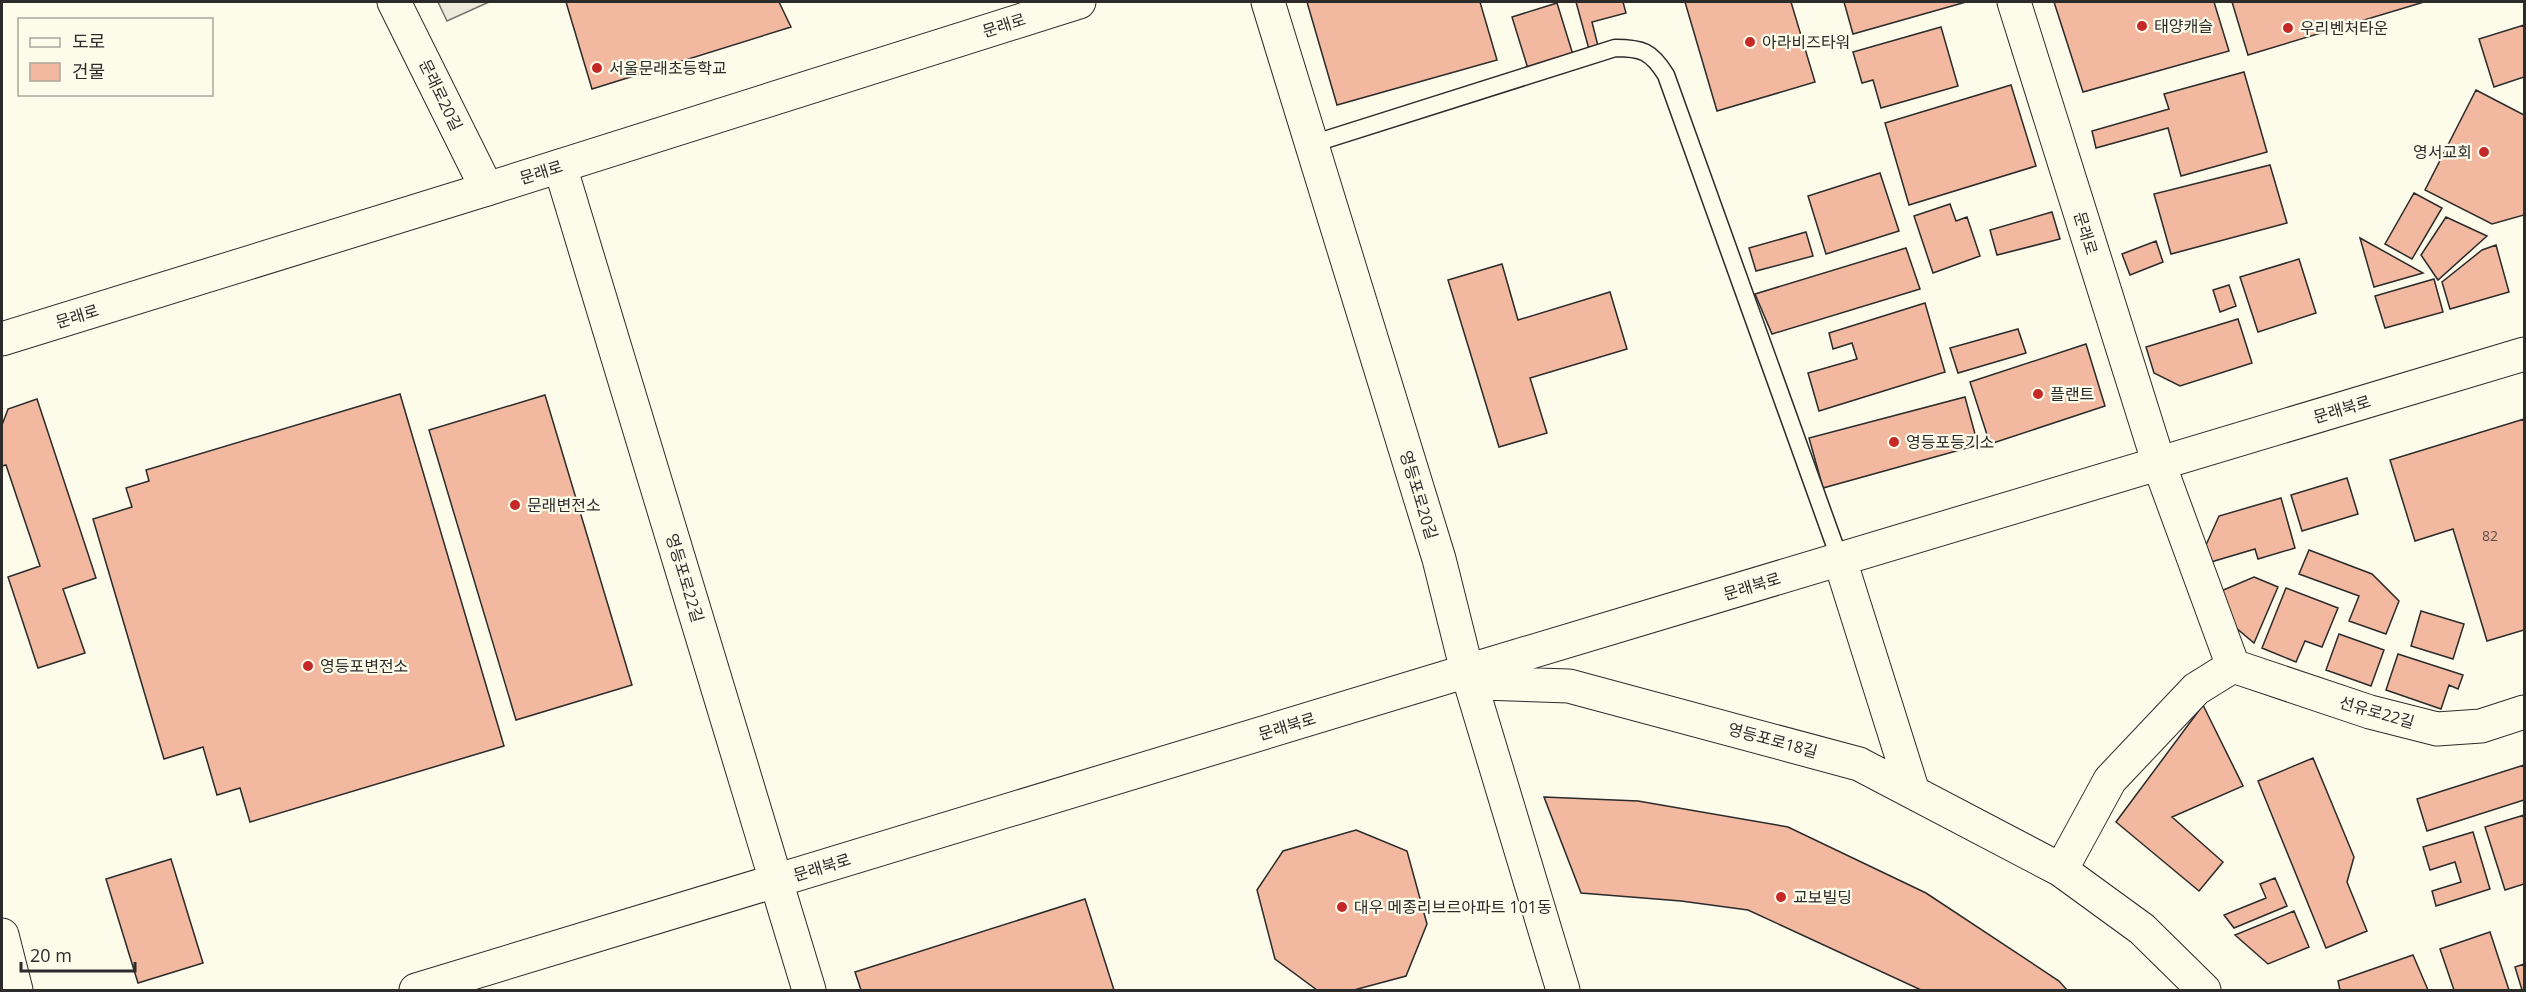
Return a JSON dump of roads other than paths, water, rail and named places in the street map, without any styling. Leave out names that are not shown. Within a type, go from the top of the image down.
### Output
[{"type":"street","name":"문래로20길","points":[[394,2],[487,189]]},
{"type":"street","name":"문래로","points":[[2,339],[1079,2]]},
{"type":"street","name":"영등포로20길","points":[[1268,2],[1435,548],[1467,671],[1563,990]]},
{"type":"street","name":"문래로","points":[[2014,2],[2159,464]]},
{"type":"street","name":"영등포로22길","points":[[560,166],[809,990]]},
{"type":"street","name":"문래북로","points":[[416,990],[1467,671],[2524,354]]},
{"type":"street","points":[[2061,870],[2110,780],[2196,689],[2233,666],[2159,464]]},
{"type":"street","points":[[1840,560],[1913,792]]},
{"type":"street","name":"선유로22길","points":[[2233,666],[2370,712],[2437,729],[2481,726],[2524,712]]},
{"type":"street","name":"영등포로18길","points":[[1467,671],[1482,683],[1569,686],[1858,764],[2061,870],[2142,929],[2205,990]]},
{"type":"street","points":[[2,935],[16,990]]},
{"type":"lane","points":[[1312,144],[1615,48],[1631,48],[1647,52],[1657,60],[1666,75],[1840,560]]},
{"type":"place","name":"태양캐슬","points":[[2142,26]]},
{"type":"place","name":"우리벤처타운","points":[[2288,28]]},
{"type":"place","name":"아라비즈타워","points":[[1750,42]]},
{"type":"place","name":"서울문래초등학교","points":[[597,68]]},
{"type":"place","name":"영서교회","points":[[2484,152]]},
{"type":"place","name":"플랜트","points":[[2038,394]]},
{"type":"place","name":"영등포등기소","points":[[1894,442]]},
{"type":"place","name":"문래변전소","points":[[515,505]]},
{"type":"place","name":"영등포변전소","points":[[308,666]]},
{"type":"place","name":"교보빌딩","points":[[1781,897]]},
{"type":"place","name":"대우 메종리브르아파트 101동","points":[[1342,907]]}]
